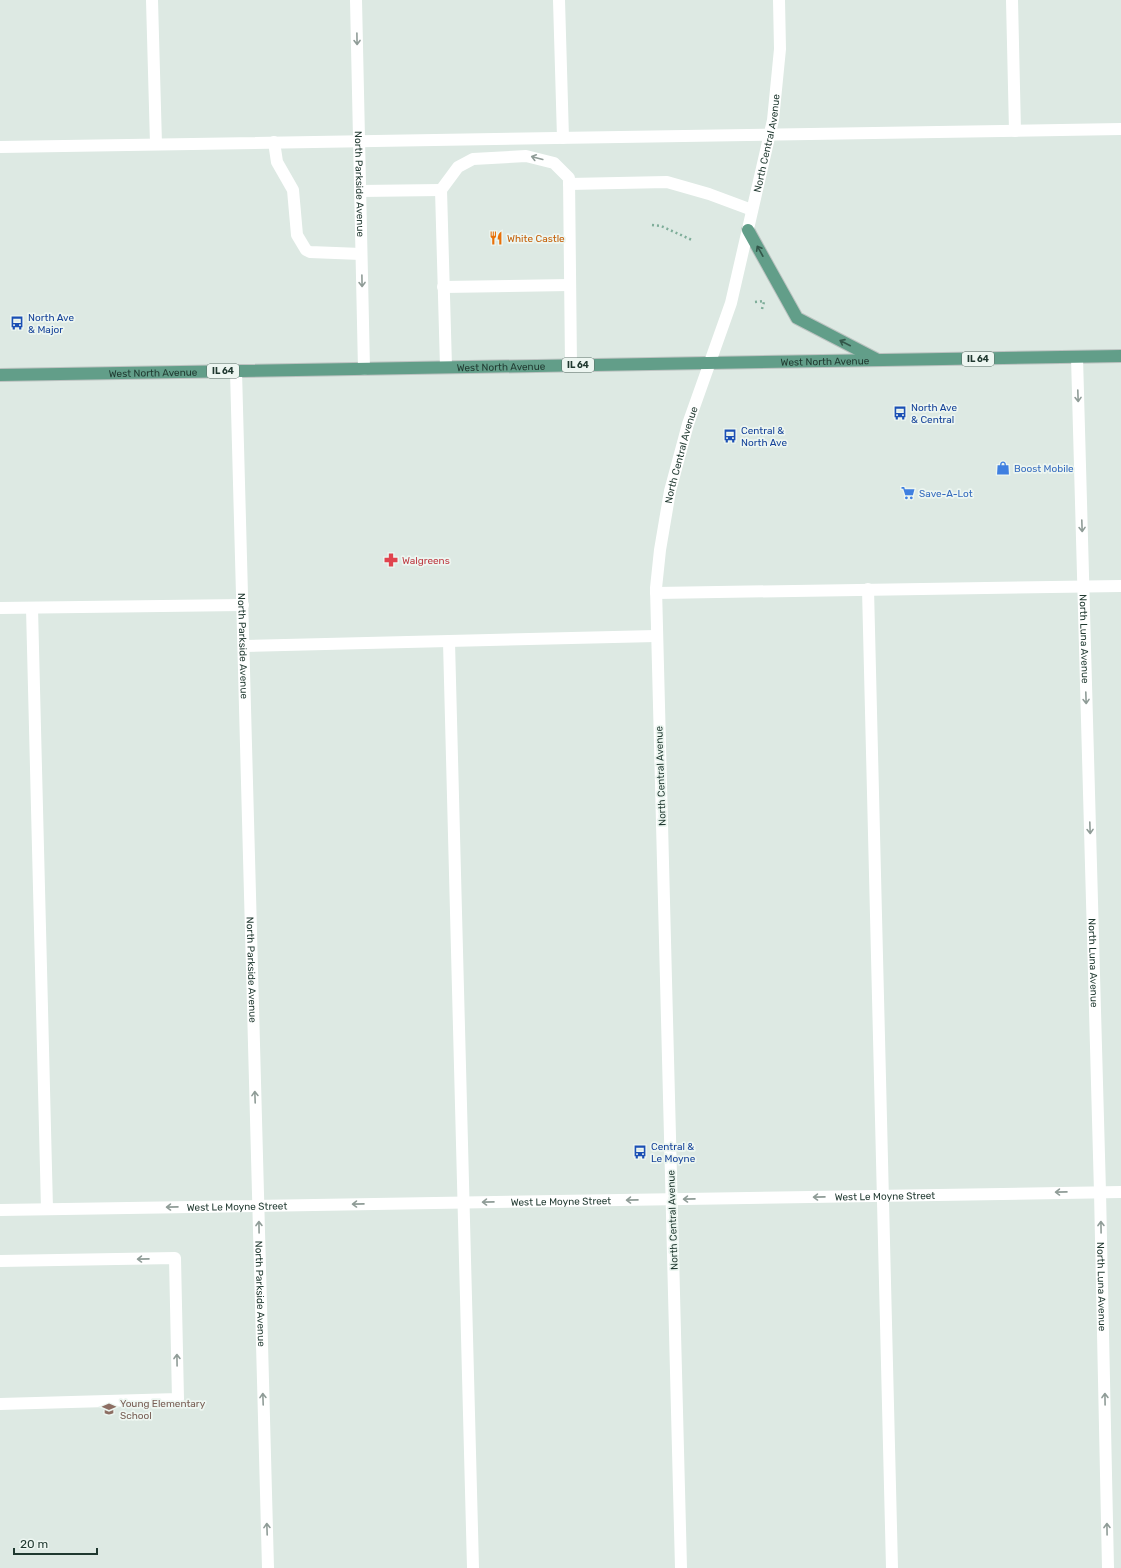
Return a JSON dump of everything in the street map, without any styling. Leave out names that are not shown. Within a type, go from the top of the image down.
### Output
[{"type":"main road","points":[[748,230],[797,318],[879,360]]},
{"type":"main road","name":"West North Avenue","points":[[0,375],[1121,356]]},
{"type":"street","points":[[152,0],[156,144]]},
{"type":"street","name":"North Parkside Avenue","points":[[356,0],[364,369]]},
{"type":"street","points":[[559,0],[562,138]]},
{"type":"street","name":"North Central Avenue","points":[[681,1568],[656,593],[660,550],[670,491],[688,424],[731,303],[773,120],[780,49],[779,0]]},
{"type":"street","points":[[1012,0],[1015,131]]},
{"type":"street","points":[[0,147],[1121,129]]},
{"type":"street","points":[[274,142],[276,162],[293,190],[298,235],[306,250],[310,252],[361,254]]},
{"type":"street","points":[[446,367],[441,190],[458,167],[473,159],[526,156],[554,163],[569,181],[571,365]]},
{"type":"street","points":[[569,181],[667,182],[709,194],[752,210]]},
{"type":"street","points":[[360,191],[441,190]]},
{"type":"street","points":[[443,287],[570,285]]},
{"type":"street","name":"North Luna Avenue","points":[[1077,357],[1100,1192],[1108,1568]]},
{"type":"street","name":"North Parkside Avenue","points":[[236,371],[268,1568]]},
{"type":"street","points":[[656,593],[1121,586]]},
{"type":"street","points":[[868,589],[892,1568]]},
{"type":"street","points":[[0,608],[242,605]]},
{"type":"street","points":[[32,608],[47,1209]]},
{"type":"street","points":[[244,646],[656,636]]},
{"type":"street","points":[[449,642],[473,1568]]},
{"type":"street","name":"West Le Moyne Street","points":[[0,1210],[1121,1192]]},
{"type":"street","points":[[0,1261],[175,1258],[178,1399],[0,1404]]},
{"type":"path","points":[[652,225],[661,226],[692,240]]},
{"type":"path","points":[[755,302],[764,301],[762,310]]},
{"type":"place","name":"White Castle","points":[[496,238]]},
{"type":"place","name":"North Ave & Major","points":[[17,323]]},
{"type":"place","name":"North Ave & Central","points":[[900,413]]},
{"type":"place","name":"Central & North Ave","points":[[730,436]]},
{"type":"place","name":"Boost Mobile","points":[[1003,468]]},
{"type":"place","name":"Save-A-Lot","points":[[908,493]]},
{"type":"place","name":"Walgreens","points":[[391,560]]},
{"type":"place","name":"Central & Le Moyne","points":[[640,1152]]},
{"type":"place","name":"Young Elementary School","points":[[109,1409]]}]
